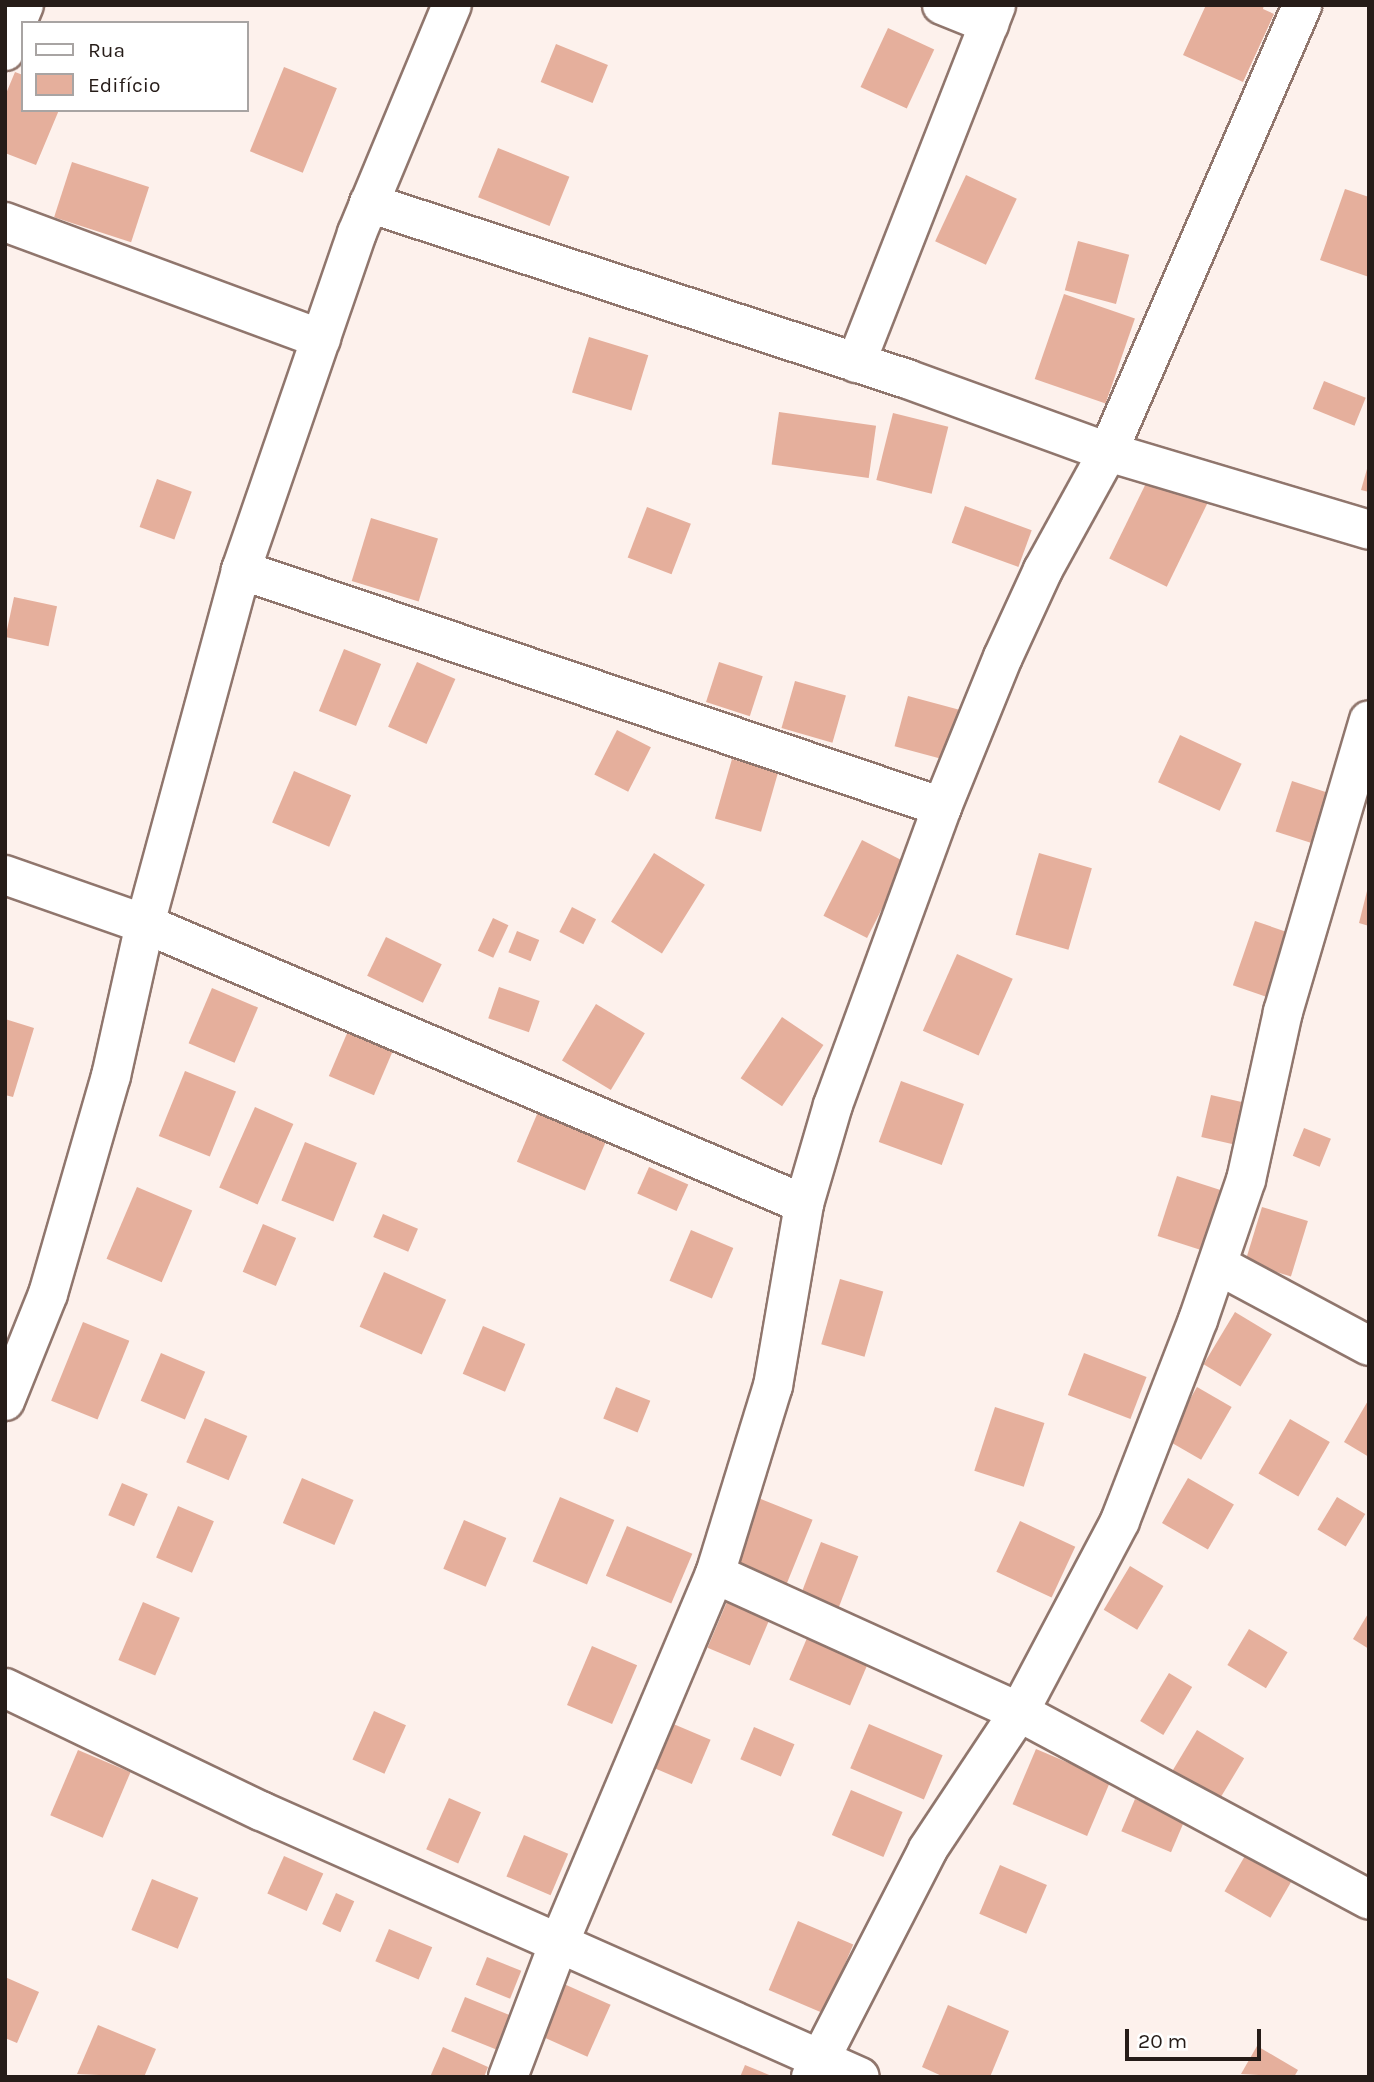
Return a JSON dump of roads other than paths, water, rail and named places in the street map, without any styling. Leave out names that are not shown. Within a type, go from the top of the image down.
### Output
[{"type":"street","points":[[5,51],[24,5]]},
{"type":"street","points":[[5,1401],[48,1294],[111,1076],[145,924],[241,569],[369,203],[452,5]]},
{"type":"street","points":[[856,363],[993,15],[942,5]]},
{"type":"street","points":[[508,2077],[559,1943],[715,1574],[773,1386],[804,1204],[833,1105],[942,807],[1043,570],[1108,452],[1302,5]]},
{"type":"street","points":[[369,203],[856,363],[1108,452],[1369,530]]},
{"type":"street","points":[[5,222],[321,340]]},
{"type":"street","points":[[241,569],[942,807]]},
{"type":"street","points":[[814,2067],[928,1849],[1019,1712],[1120,1521],[1217,1265],[1246,1180],[1283,1012],[1369,720]]},
{"type":"street","points":[[5,875],[145,924],[804,1204]]},
{"type":"street","points":[[1217,1265],[1369,1346]]},
{"type":"street","points":[[715,1574],[1019,1712],[1369,1900]]},
{"type":"street","points":[[5,1688],[261,1811],[559,1943],[814,2067],[860,2077]]}]
